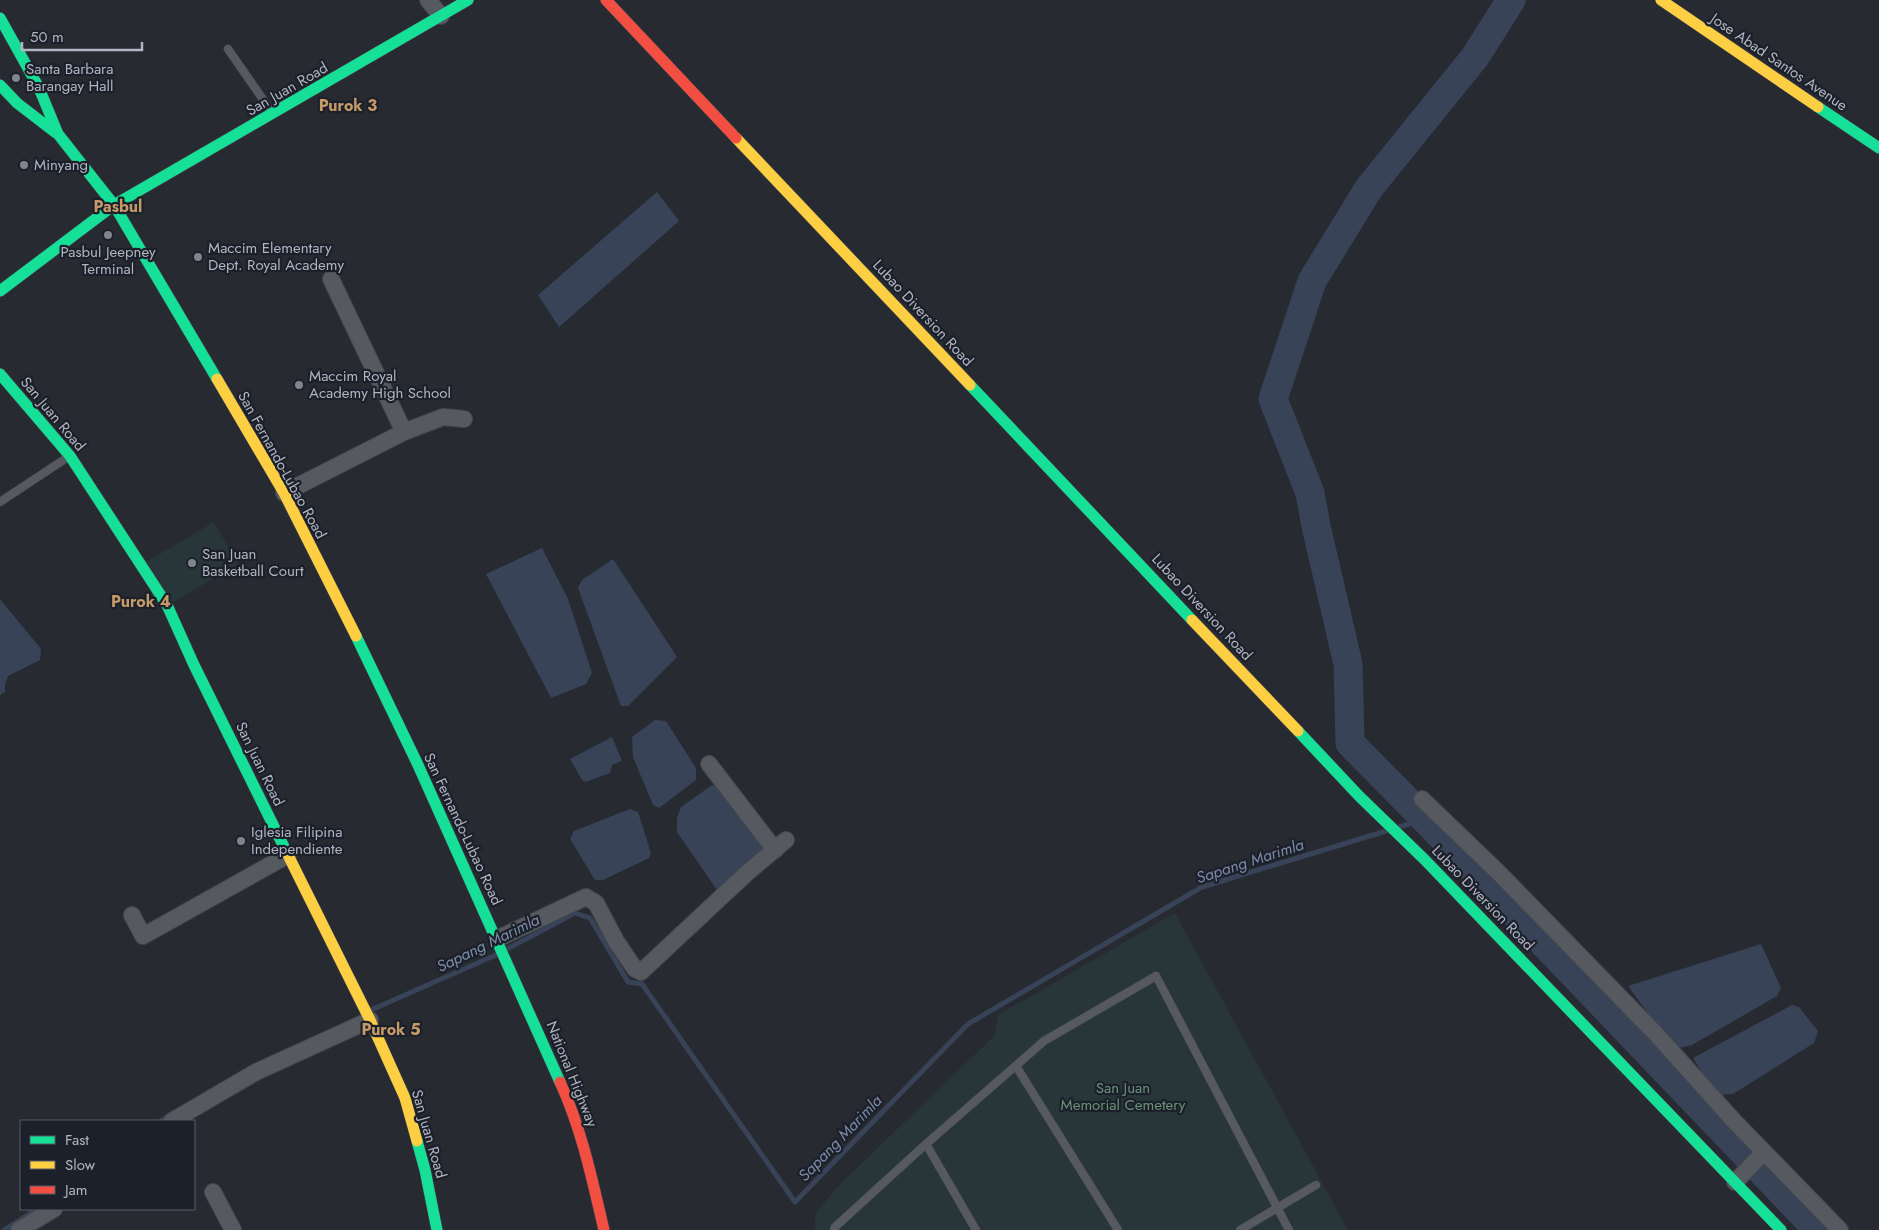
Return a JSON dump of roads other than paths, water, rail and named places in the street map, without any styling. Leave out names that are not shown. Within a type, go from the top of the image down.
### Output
[{"type":"main road","name":"San Juan Road","points":[[0,291],[114,205],[468,0]]},
{"type":"main road","name":"Lubao Diversion Road","points":[[606,0],[1359,796],[1426,860],[1738,1179],[1781,1230]]},
{"type":"main road","name":"Jose Abad Santos Avenue","points":[[1662,0],[1879,148]]},
{"type":"main road","name":"San Fernando-Lubao Road","points":[[0,18],[39,88],[58,134],[114,205],[284,493],[338,599],[418,765],[508,963]]},
{"type":"main road","points":[[0,85],[17,103],[58,134]]},
{"type":"main road","name":"San Juan Road","points":[[0,374],[70,456],[167,605],[194,665],[370,1020],[405,1098],[425,1170],[437,1230]]},
{"type":"main road","name":"National Highway","points":[[508,963],[572,1108],[585,1147],[604,1230]]},
{"type":"street","points":[[428,0],[441,16]]},
{"type":"street","points":[[330,279],[404,432]]},
{"type":"street","points":[[284,493],[404,432],[443,417],[464,419]]},
{"type":"street","points":[[499,944],[586,897],[596,903],[635,969],[641,972],[780,845],[708,764]]},
{"type":"street","points":[[1422,799],[1499,873],[1656,1034],[1762,1154],[1840,1230]]},
{"type":"street","points":[[132,915],[143,936],[288,855]]},
{"type":"street","points":[[174,1120],[256,1072],[370,1020]]},
{"type":"street","points":[[1738,1179],[1762,1154]]},
{"type":"street","points":[[212,1192],[233,1230]]},
{"type":"street","points":[[19,1230],[52,1210]]},
{"type":"lane","points":[[228,49],[274,114]]},
{"type":"lane","points":[[0,502],[70,456]]},
{"type":"lane","points":[[834,1230],[835,1227],[926,1144],[1044,1041],[1156,976],[1289,1230]]},
{"type":"lane","points":[[1016,1066],[1118,1230]]},
{"type":"lane","points":[[926,1144],[976,1230]]},
{"type":"lane","points":[[1240,1230],[1316,1184]]},
{"type":"water","points":[[657,192],[679,221],[559,327],[538,295]]},
{"type":"water","points":[[542,548],[568,599],[592,673],[586,684],[551,698],[486,574]]},
{"type":"water","points":[[613,559],[677,657],[628,706],[621,706],[578,588],[582,580]]},
{"type":"water","points":[[0,599],[41,649],[40,660],[8,676],[5,692],[0,695]]},
{"type":"water","points":[[655,720],[666,721],[696,768],[696,780],[659,808],[653,805],[633,757],[632,737]]},
{"type":"water","points":[[612,737],[622,761],[612,765],[610,773],[586,782],[582,780],[570,759]]},
{"type":"water","points":[[712,785],[718,787],[763,845],[762,850],[717,890],[677,832],[677,818],[681,807]]},
{"type":"water","points":[[630,809],[638,812],[651,853],[649,858],[603,880],[595,880],[570,839],[574,831]]},
{"type":"water","points":[[1761,944],[1781,988],[1777,996],[1692,1045],[1679,1048],[1672,1046],[1628,986]]},
{"type":"water","points":[[1792,1005],[1799,1007],[1818,1031],[1814,1043],[1733,1094],[1717,1095],[1693,1058]]},
{"type":"waterway","points":[[1511,0],[1475,57],[1369,188],[1312,281],[1273,399],[1310,493],[1348,664],[1350,743],[1818,1230]]},
{"type":"waterway","name":"Sapang Marimla","points":[[1399,827],[1425,819]]},
{"type":"waterway","name":"Sapang Marimla","points":[[507,949],[575,913],[590,918],[628,982],[642,984],[795,1202],[968,1024],[1202,887],[1386,831]]},
{"type":"waterway","name":"Sapang Marimla","points":[[371,1010],[498,954]]},
{"type":"waterway","name":"Sapang Marimla","points":[[162,1120],[170,1115]]},
{"type":"waterway","name":"Sapang Marimla","points":[[4,1230],[35,1210]]},
{"type":"place","name":"Santa Barbara Barangay Hall","points":[[16,78]]},
{"type":"place","name":"Minyang","points":[[24,165]]},
{"type":"place","name":"Pasbul Jeepney Terminal","points":[[108,235]]},
{"type":"place","name":"Maccim Elementary Dept. Royal Academy","points":[[198,257]]},
{"type":"place","name":"Maccim Royal Academy High School","points":[[299,385]]},
{"type":"place","name":"San Juan Basketball Court","points":[[192,563]]},
{"type":"place","name":"Iglesia Filipina Independiente","points":[[241,841]]},
{"type":"district","name":"Purok 3","points":[[348,105]]},
{"type":"district","name":"Pasbul","points":[[118,206]]},
{"type":"district","name":"Purok 4","points":[[141,601]]},
{"type":"district","name":"Purok 5","points":[[391,1029]]},
{"type":"park label","name":"San Juan Memorial Cemetery","points":[[1123,1096]]}]
